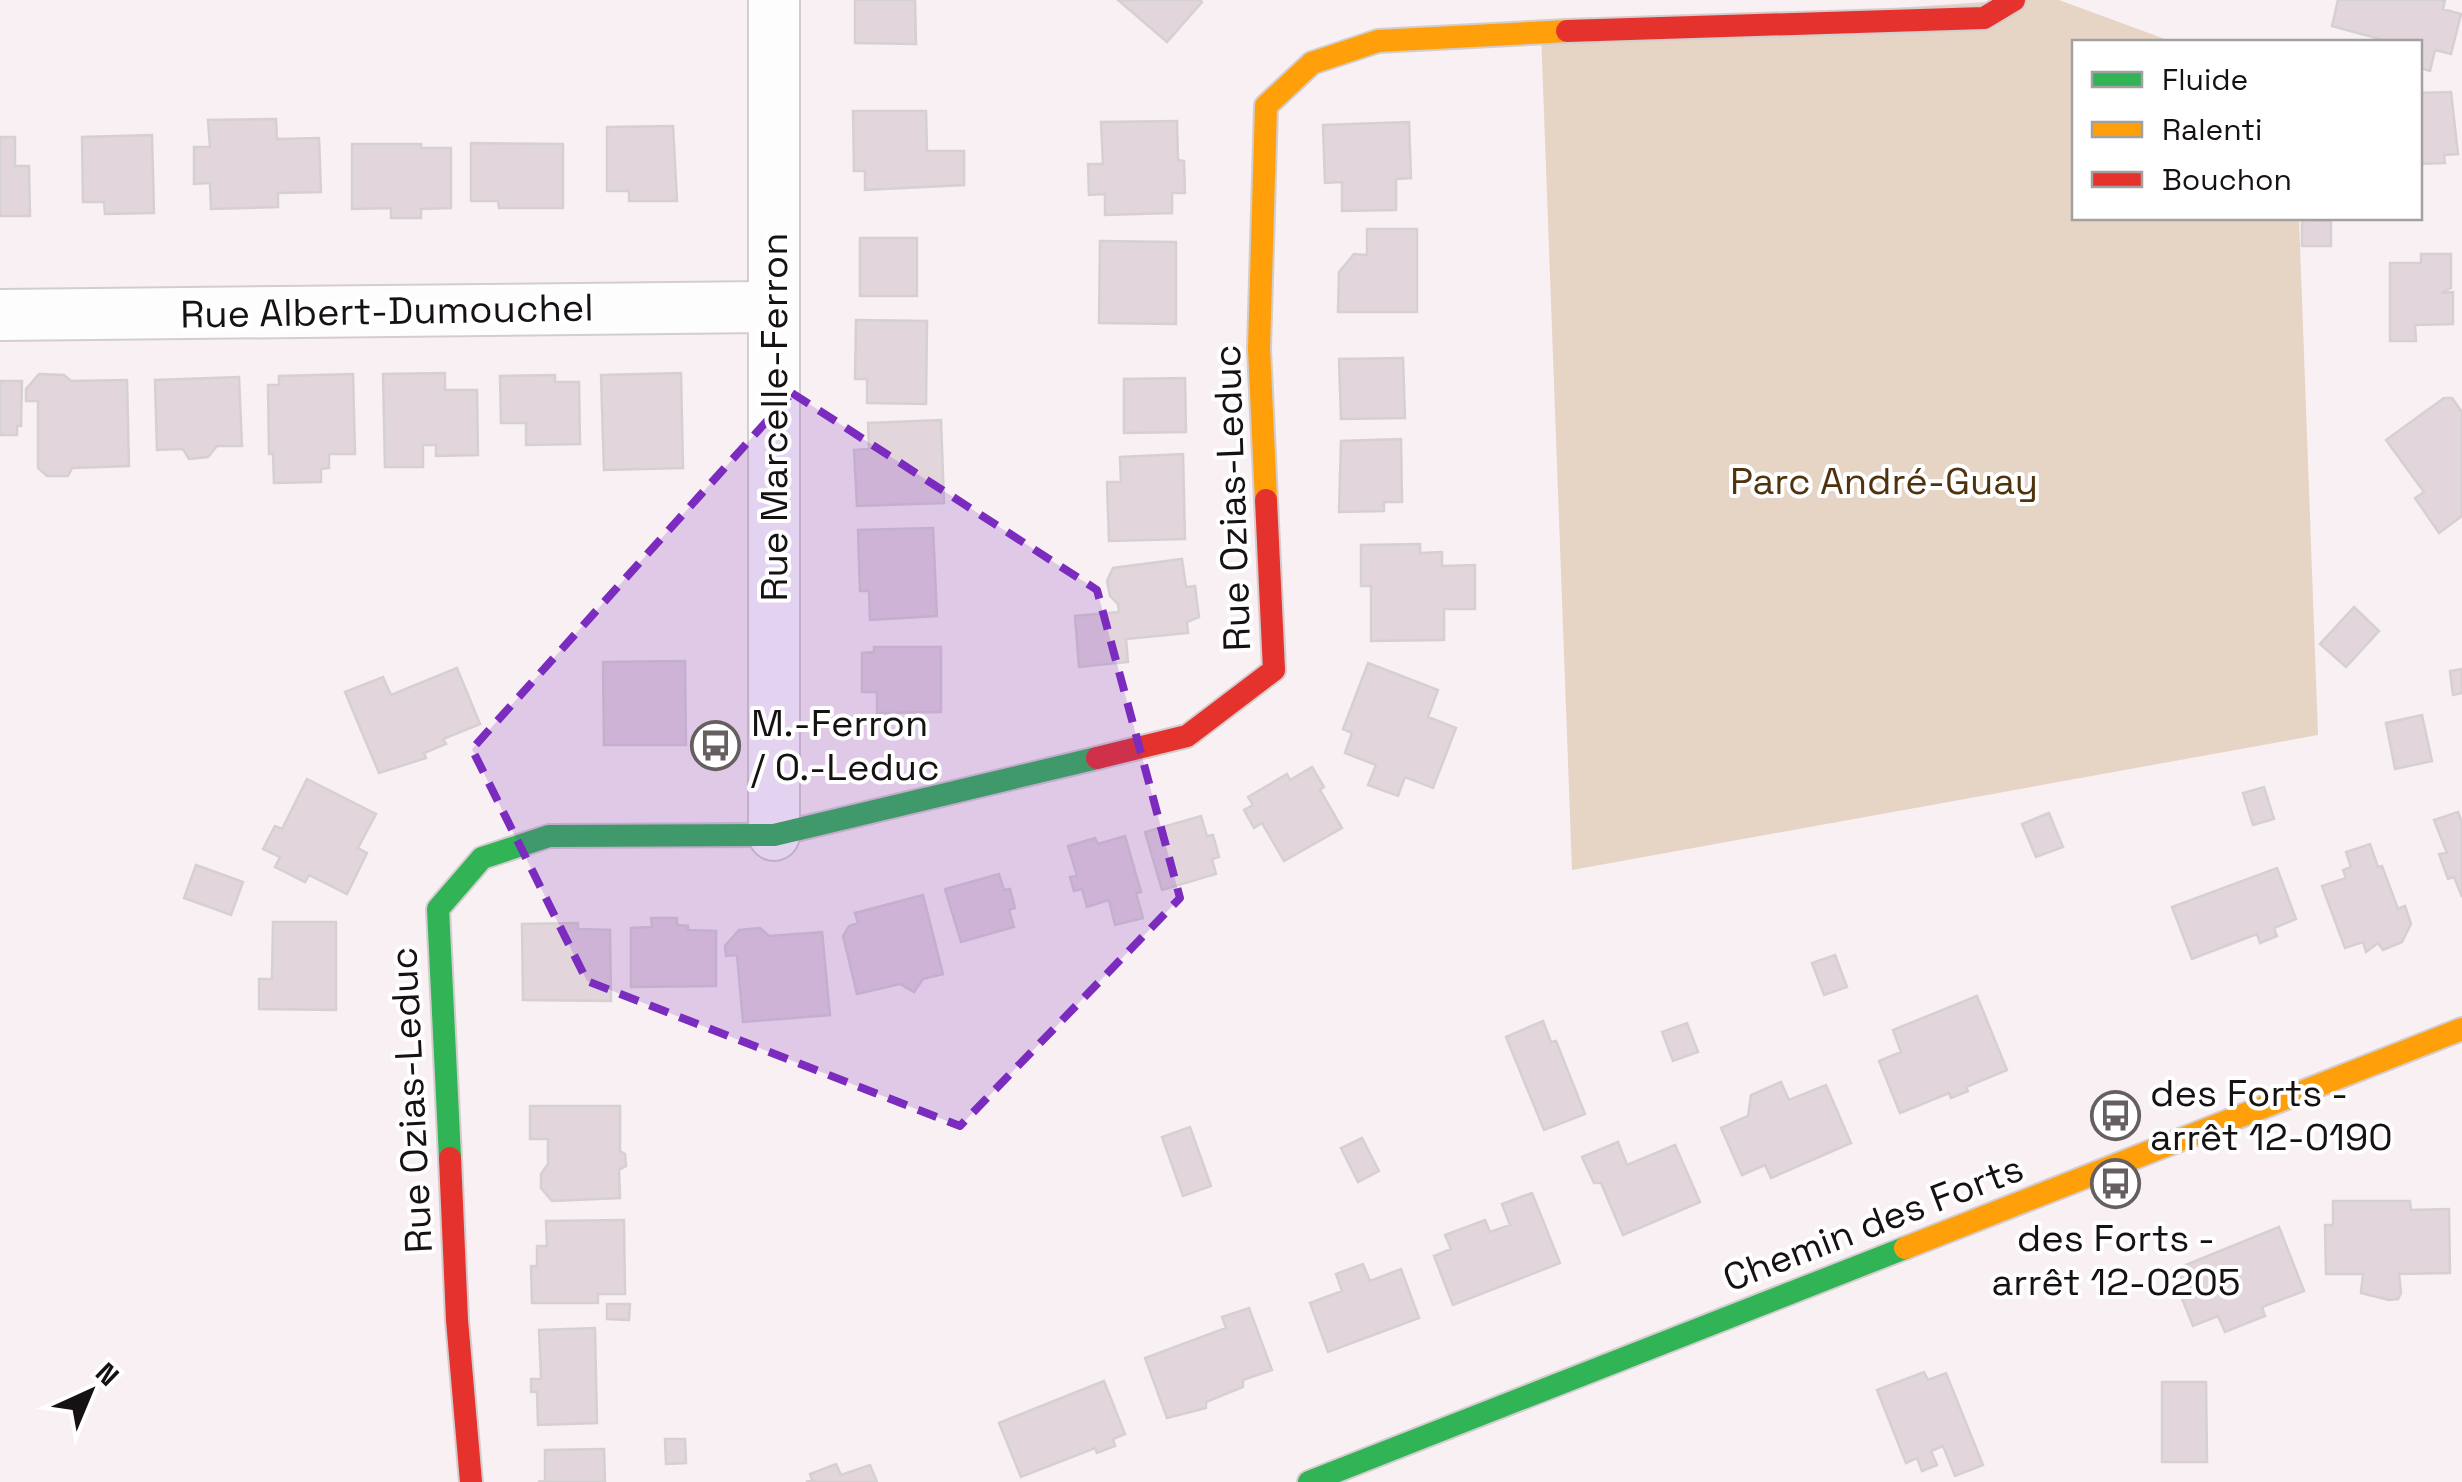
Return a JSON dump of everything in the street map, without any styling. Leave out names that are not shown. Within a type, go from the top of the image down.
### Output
[{"type":"street","name":"Rue Marcelle-Ferron","points":[[774,0],[774,834]]},
{"type":"street","name":"Rue Ozias-Leduc","points":[[471,1482],[456,1320],[438,909],[482,858],[549,836],[774,834],[1187,736],[1274,670],[1259,348],[1266,106],[1312,63],[1378,41],[1984,18],[2014,0]]},
{"type":"street","name":"Rue Albert-Dumouchel","points":[[0,315],[774,307]]},
{"type":"street","name":"Chemin des Forts","points":[[1310,1482],[2462,1029]]},
{"type":"highlighted area","points":[[792,393],[1097,590],[1180,898],[960,1126],[587,981],[472,749]]},
{"type":"green space","name":"Parc André-Guay","points":[[2059,0],[2168,40],[2072,40],[2072,220],[2299,220],[2318,735],[1572,870],[1541,32]]},
{"type":"building","points":[[855,0],[915,0],[916,44],[855,43]]},
{"type":"building","points":[[1118,0],[1200,0],[1202,2],[1167,42]]},
{"type":"building","points":[[2338,0],[2445,0],[2443,9],[2461,14],[2451,54],[2435,50],[2430,71],[2422,69],[2422,40],[2380,40],[2332,26]]},
{"type":"building","points":[[2451,92],[2458,154],[2444,155],[2445,163],[2422,164],[2422,93]]},
{"type":"building","points":[[853,111],[926,111],[927,151],[964,151],[964,185],[865,190],[865,171],[854,171]]},
{"type":"building","points":[[276,119],[277,139],[319,138],[321,192],[278,193],[278,207],[211,209],[210,183],[194,184],[194,147],[210,147],[208,120]]},
{"type":"building","points":[[1177,121],[1178,160],[1184,161],[1185,193],[1172,193],[1172,213],[1105,215],[1105,194],[1089,195],[1088,164],[1103,164],[1101,122]]},
{"type":"building","points":[[1409,122],[1411,178],[1396,179],[1396,210],[1342,211],[1342,182],[1325,183],[1323,125]]},
{"type":"building","points":[[673,126],[677,201],[629,201],[629,191],[607,191],[607,127]]},
{"type":"building","points":[[152,135],[154,213],[105,214],[104,202],[83,202],[82,137]]},
{"type":"building","points":[[0,137],[15,137],[15,166],[29,166],[30,216],[0,216]]},
{"type":"building","points":[[471,143],[563,144],[563,208],[499,208],[498,201],[471,201]]},
{"type":"building","points":[[352,144],[451,148],[451,208],[421,209],[421,218],[391,218],[391,208],[352,209]]},
{"type":"building","points":[[2302,220],[2331,221],[2331,246],[2302,246]]},
{"type":"building","points":[[1367,229],[1417,229],[1417,312],[1338,312],[1339,272],[1354,254],[1367,255]]},
{"type":"building","points":[[860,238],[917,238],[917,296],[860,296]]},
{"type":"building","points":[[1100,241],[1176,242],[1176,324],[1099,323]]},
{"type":"building","points":[[2421,254],[2451,254],[2451,288],[2441,293],[2453,292],[2453,324],[2415,325],[2416,341],[2390,341],[2390,263],[2421,263]]},
{"type":"building","points":[[856,320],[927,321],[926,404],[867,403],[867,379],[855,379]]},
{"type":"building","points":[[1403,358],[1405,418],[1341,419],[1339,359]]},
{"type":"building","points":[[445,373],[445,390],[477,390],[478,455],[436,456],[436,445],[423,445],[423,467],[385,467],[383,374]]},
{"type":"building","points":[[681,373],[683,468],[604,470],[601,375]]},
{"type":"building","points":[[39,374],[64,375],[71,381],[127,380],[129,466],[72,468],[68,476],[47,476],[38,468],[38,401],[26,401],[26,389]]},
{"type":"building","points":[[353,374],[355,454],[329,454],[329,468],[321,469],[321,482],[274,483],[273,454],[269,454],[268,385],[279,385],[279,376]]},
{"type":"building","points":[[555,375],[555,382],[579,382],[580,444],[526,445],[526,423],[501,423],[500,376]]},
{"type":"building","points":[[239,377],[242,446],[217,446],[208,457],[189,459],[183,449],[157,450],[155,380]]},
{"type":"building","points":[[1185,378],[1186,432],[1124,433],[1124,379]]},
{"type":"building","points":[[0,381],[22,381],[21,426],[17,426],[17,435],[0,435]]},
{"type":"building","points":[[2444,398],[2452,398],[2462,412],[2462,516],[2439,533],[2415,498],[2424,492],[2386,440]]},
{"type":"building","points":[[941,420],[944,503],[857,506],[854,450],[869,449],[868,423]]},
{"type":"building","points":[[1401,439],[1402,502],[1384,502],[1384,511],[1339,512],[1341,441]]},
{"type":"building","points":[[1183,454],[1185,539],[1109,541],[1107,482],[1121,482],[1120,457]]},
{"type":"building","points":[[933,528],[937,616],[870,620],[869,591],[860,591],[858,530]]},
{"type":"building","points":[[1420,544],[1420,553],[1442,552],[1442,566],[1475,565],[1475,609],[1444,609],[1444,640],[1371,641],[1371,586],[1361,586],[1361,545]]},
{"type":"building","points":[[1182,559],[1186,587],[1195,586],[1199,617],[1187,622],[1188,633],[1126,639],[1128,662],[1079,667],[1075,616],[1119,612],[1107,581],[1113,568]]},
{"type":"building","points":[[2354,607],[2379,631],[2346,667],[2320,644]]},
{"type":"building","points":[[874,647],[941,647],[941,712],[877,713],[877,692],[862,692],[862,653],[874,652]]},
{"type":"building","points":[[685,661],[686,745],[604,745],[603,662]]},
{"type":"building","points":[[1368,663],[1438,690],[1428,717],[1456,728],[1433,788],[1405,777],[1398,796],[1368,785],[1376,765],[1345,753],[1352,733],[1343,729]]},
{"type":"building","points":[[457,668],[480,724],[443,739],[446,744],[424,753],[426,758],[379,773],[345,692],[383,677],[391,695]]},
{"type":"building","points":[[2462,669],[2462,693],[2453,695],[2450,671]]},
{"type":"building","points":[[2422,715],[2432,761],[2395,769],[2386,723]]},
{"type":"building","points":[[1312,767],[1342,828],[1284,861],[1262,823],[1254,828],[1244,810],[1253,805],[1248,797],[1287,774],[1290,780]]},
{"type":"building","points":[[307,779],[376,814],[358,848],[367,853],[347,894],[309,875],[305,882],[275,867],[280,857],[263,849],[275,826],[282,829]]},
{"type":"building","points":[[2264,787],[2274,819],[2253,825],[2243,793]]},
{"type":"building","points":[[2458,812],[2462,822],[2462,897],[2454,877],[2448,879],[2439,854],[2447,853],[2434,820]]},
{"type":"building","points":[[2049,813],[2063,847],[2036,857],[2022,824]]},
{"type":"building","points":[[1201,816],[1207,836],[1213,835],[1219,857],[1212,859],[1216,874],[1162,890],[1145,832]]},
{"type":"building","points":[[1125,836],[1141,892],[1136,893],[1143,918],[1115,925],[1109,900],[1087,907],[1082,889],[1074,891],[1070,877],[1077,876],[1068,846],[1095,838],[1098,844]]},
{"type":"building","points":[[2370,844],[2398,909],[2405,906],[2411,924],[2402,942],[2383,950],[2378,943],[2366,952],[2363,942],[2345,948],[2322,886],[2346,878],[2343,870],[2351,867],[2346,852]]},
{"type":"building","points":[[196,865],[243,882],[231,915],[184,898]]},
{"type":"building","points":[[2277,868],[2296,919],[2274,928],[2277,936],[2260,943],[2257,934],[2192,959],[2172,907]]},
{"type":"building","points":[[999,874],[1004,890],[1010,889],[1015,908],[1009,910],[1014,927],[961,942],[945,889]]},
{"type":"building","points":[[923,895],[943,974],[923,979],[914,992],[900,984],[857,994],[843,936],[849,926],[858,923],[855,913]]},
{"type":"building","points":[[651,918],[677,918],[677,925],[688,926],[688,930],[716,931],[716,986],[631,987],[631,928],[652,927]]},
{"type":"building","points":[[273,922],[336,922],[336,1010],[259,1009],[259,979],[272,979]]},
{"type":"building","points":[[578,923],[578,929],[610,930],[611,1001],[523,1000],[522,924]]},
{"type":"building","points":[[760,928],[769,936],[822,932],[830,1015],[743,1022],[737,955],[726,956],[725,946],[739,930]]},
{"type":"building","points":[[1835,955],[1847,987],[1824,995],[1812,963]]},
{"type":"building","points":[[1977,996],[2007,1070],[1966,1087],[1968,1091],[1951,1098],[1949,1093],[1900,1113],[1879,1061],[1901,1052],[1893,1030]]},
{"type":"building","points":[[1543,1021],[1551,1042],[1556,1041],[1585,1114],[1544,1130],[1506,1037]]},
{"type":"building","points":[[1687,1023],[1698,1052],[1673,1061],[1662,1032]]},
{"type":"building","points":[[1781,1082],[1789,1100],[1826,1085],[1851,1143],[1771,1178],[1765,1165],[1742,1175],[1721,1128],[1748,1116],[1751,1095]]},
{"type":"building","points":[[530,1106],[620,1106],[620,1151],[625,1154],[626,1166],[619,1170],[620,1198],[552,1201],[541,1188],[541,1174],[548,1164],[548,1139],[530,1139]]},
{"type":"building","points":[[1190,1127],[1211,1186],[1183,1196],[1162,1137]]},
{"type":"building","points":[[1362,1138],[1379,1171],[1358,1182],[1341,1148]]},
{"type":"building","points":[[1618,1142],[1627,1165],[1675,1145],[1700,1202],[1623,1235],[1601,1183],[1594,1183],[1582,1157]]},
{"type":"building","points":[[1532,1193],[1560,1263],[1453,1305],[1434,1256],[1451,1249],[1445,1235],[1485,1220],[1490,1232],[1510,1225],[1502,1204]]},
{"type":"building","points":[[2333,1201],[2410,1201],[2411,1210],[2449,1209],[2450,1273],[2399,1274],[2401,1293],[2398,1299],[2389,1300],[2361,1293],[2363,1274],[2326,1274],[2325,1225],[2333,1225]]},
{"type":"building","points":[[624,1220],[625,1294],[598,1294],[598,1303],[532,1303],[531,1266],[537,1266],[537,1246],[547,1246],[546,1221]]},
{"type":"building","points":[[2279,1227],[2304,1291],[2262,1307],[2265,1316],[2225,1332],[2218,1316],[2193,1326],[2171,1271]]},
{"type":"building","points":[[1363,1264],[1370,1281],[1401,1269],[1419,1318],[1328,1352],[1310,1303],[1342,1291],[1336,1274]]},
{"type":"building","points":[[607,1304],[630,1304],[629,1320],[607,1319]]},
{"type":"building","points":[[1249,1308],[1272,1370],[1243,1380],[1243,1387],[1206,1402],[1206,1408],[1167,1418],[1145,1358],[1226,1328],[1222,1317]]},
{"type":"building","points":[[595,1328],[597,1423],[538,1425],[537,1392],[531,1392],[531,1379],[541,1379],[539,1330]]},
{"type":"building","points":[[1924,1372],[1928,1380],[1946,1373],[1983,1465],[1955,1476],[1943,1446],[1931,1451],[1937,1465],[1922,1471],[1917,1458],[1906,1463],[1877,1390]]},
{"type":"building","points":[[1104,1381],[1125,1434],[1113,1439],[1115,1446],[1097,1453],[1095,1448],[1021,1477],[999,1423]]},
{"type":"building","points":[[2162,1382],[2206,1382],[2207,1462],[2162,1462]]},
{"type":"building","points":[[665,1439],[685,1439],[686,1463],[666,1464]]},
{"type":"building","points":[[604,1449],[605,1482],[538,1482],[545,1480],[545,1450]]},
{"type":"building","points":[[836,1464],[841,1475],[870,1465],[877,1482],[806,1482],[812,1480],[810,1474]]},
{"type":"traffic: fast","points":[[450,1158],[438,909],[482,858],[549,836],[774,835],[1097,758]]},
{"type":"traffic: fast","points":[[1309,1482],[1905,1248]]},
{"type":"traffic: slow","points":[[1266,500],[1259,348],[1266,106],[1312,63],[1378,41],[1567,31]]},
{"type":"traffic: slow","points":[[1905,1248],[2462,1029]]},
{"type":"traffic: jam","points":[[1567,31],[1984,18],[2014,0]]},
{"type":"traffic: jam","points":[[1097,758],[1187,736],[1274,670],[1266,500]]},
{"type":"traffic: jam","points":[[450,1158],[457,1320],[471,1482]]},
{"type":"place","name":"M.-Ferron / O.-Leduc","points":[[716,745]]},
{"type":"place","name":"des Forts - arrêt 12-0190","points":[[2115,1115]]},
{"type":"place","name":"des Forts - arrêt 12-0205","points":[[2116,1184]]}]
